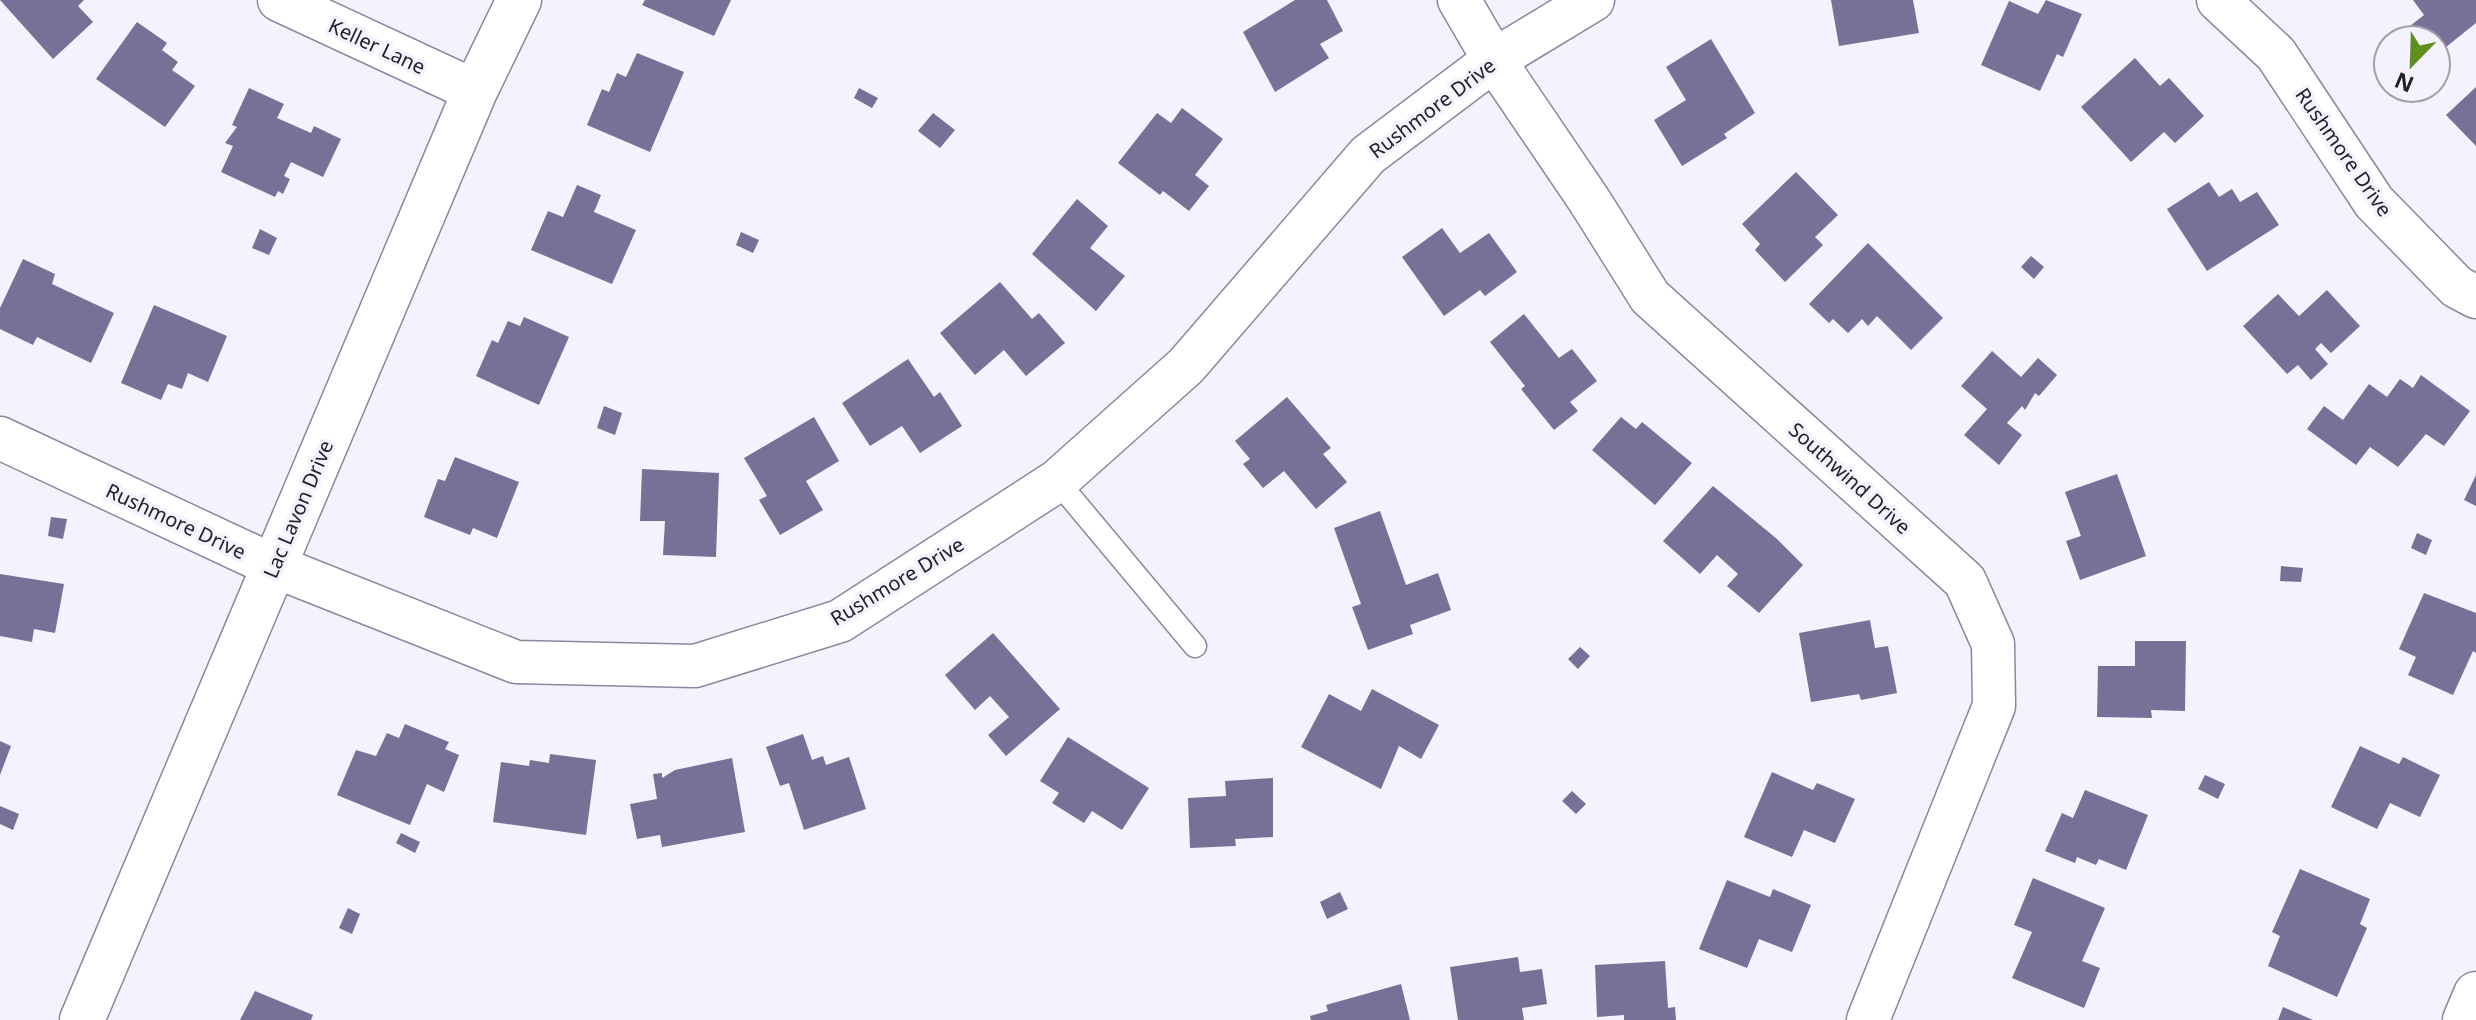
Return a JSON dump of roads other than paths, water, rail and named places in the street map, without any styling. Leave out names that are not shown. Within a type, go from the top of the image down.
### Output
[{"type":"street","name":"Keller Lane","points":[[279,0],[475,91]]},
{"type":"street","name":"Lac Lavon Drive","points":[[82,1020],[475,91],[519,0]]},
{"type":"street","name":"Southwind Drive","points":[[1459,0],[1494,60],[1650,297],[1965,581],[1993,644],[1994,706],[1868,1020]]},
{"type":"street","name":"Rushmore Drive","points":[[0,438],[274,566],[516,662],[695,666],[840,621],[1057,481],[1186,366],[1368,155],[1494,60],[1593,0]]},
{"type":"street","name":"Rushmore Drive","points":[[2218,0],[2276,54],[2374,202],[2457,287],[2476,297]]},
{"type":"street","points":[[2465,1020],[2476,994]]},
{"type":"lane","points":[[1057,481],[1195,646]]}]
